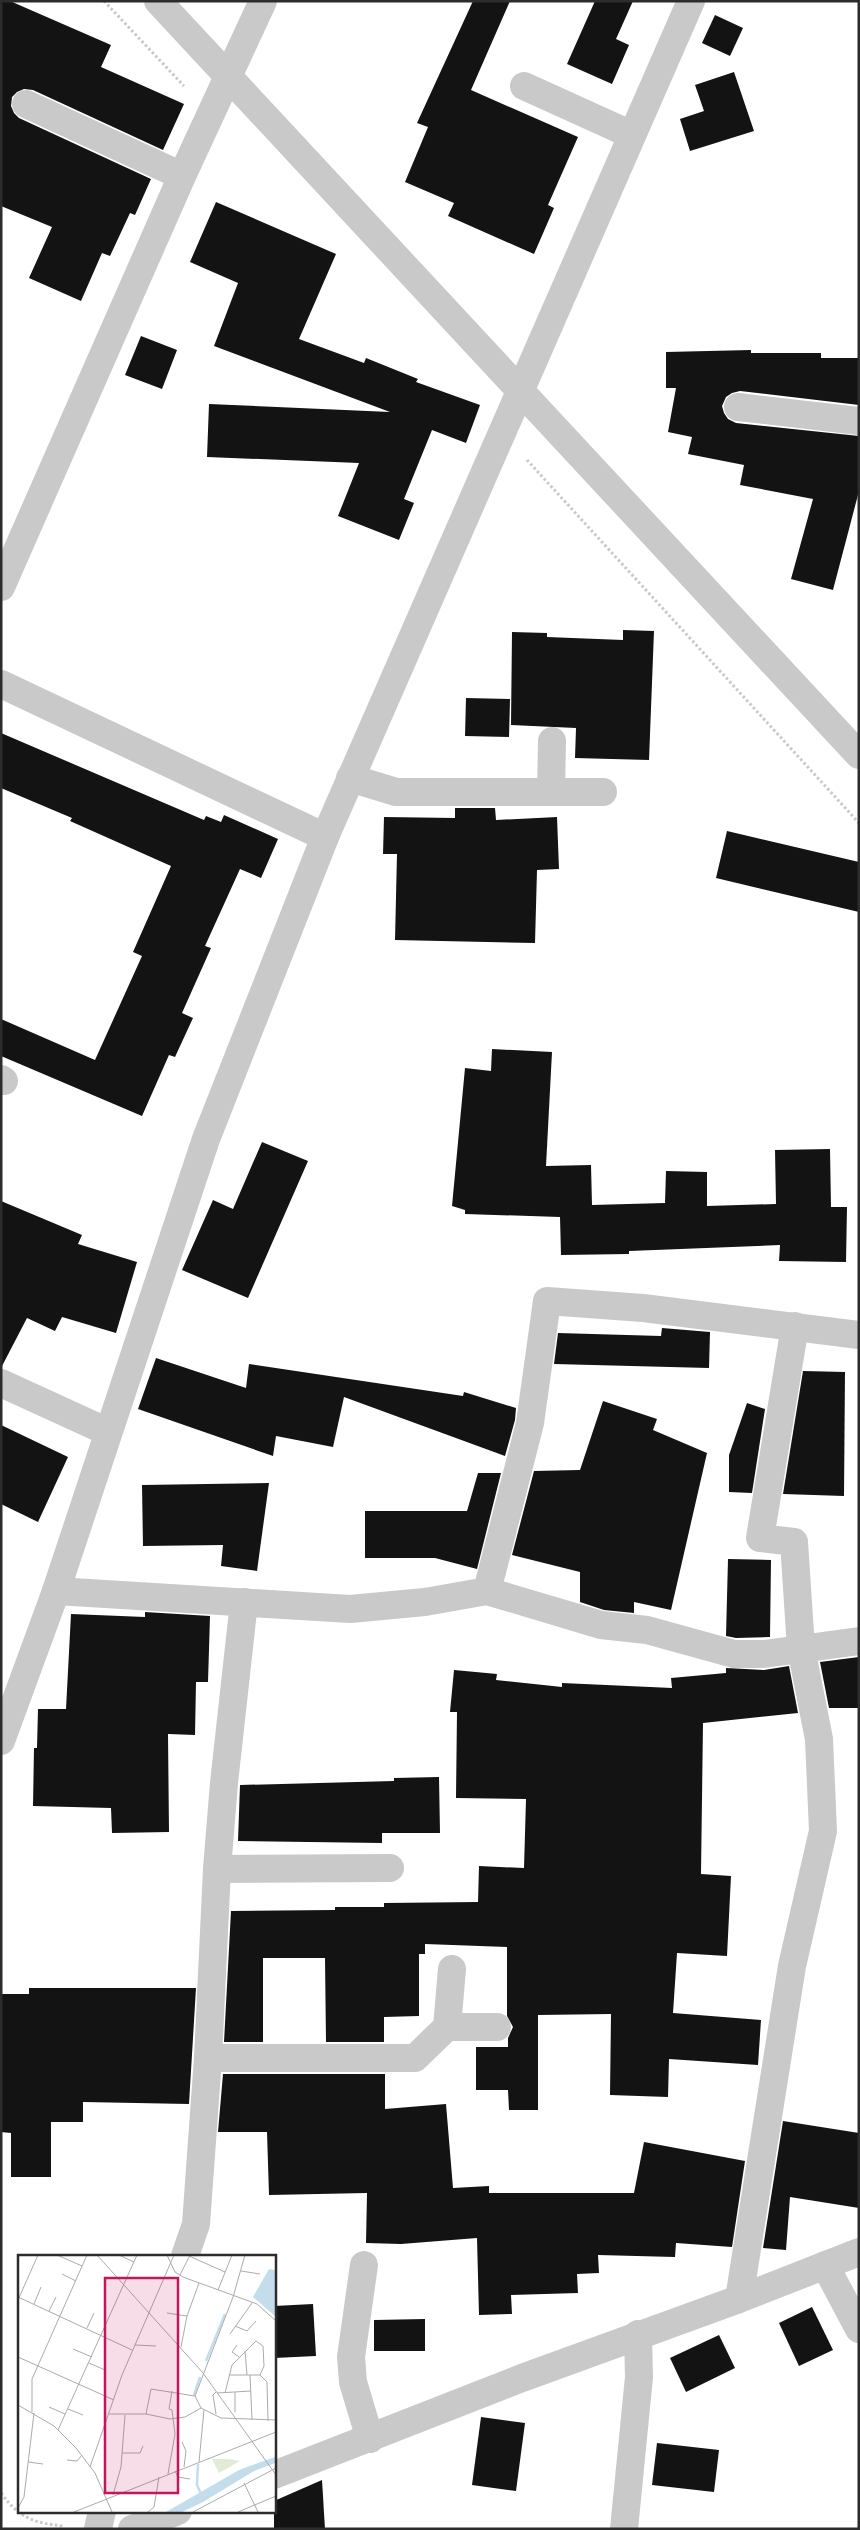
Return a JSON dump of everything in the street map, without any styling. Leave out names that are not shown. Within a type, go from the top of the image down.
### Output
[{"type":"street","points":[[158,1],[859,756]]},
{"type":"street","points":[[1,587],[182,176],[263,1]]},
{"type":"street","points":[[1,1741],[56,1591],[206,1139],[325,837],[691,1]]},
{"type":"street","points":[[524,86],[632,135]]},
{"type":"street","points":[[26,104],[182,176]]},
{"type":"street","points":[[738,407],[859,421]]},
{"type":"street","points":[[1,684],[325,837]]},
{"type":"street","points":[[551,792],[552,741]]},
{"type":"street","points":[[350,778],[396,792],[603,792]]},
{"type":"street","points":[[487,1591],[530,1423],[547,1300],[643,1308],[859,1335]]},
{"type":"street","points":[[739,2299],[792,1966],[823,1831],[819,1739],[802,1648],[794,1542],[760,1538],[795,1326]]},
{"type":"street","points":[[1,1383],[108,1432]]},
{"type":"street","points":[[56,1591],[350,1609],[425,1602],[487,1591],[601,1625],[647,1630],[734,1654],[764,1654],[859,1641]]},
{"type":"street","points":[[185,2255],[196,2224],[208,2058],[217,1869],[224,1783],[244,1602]]},
{"type":"street","points":[[217,1869],[390,1868]]},
{"type":"street","points":[[208,2058],[415,2058],[448,2027],[452,1969]]},
{"type":"street","points":[[448,2027],[497,2027]]},
{"type":"street","points":[[275,2475],[638,2334],[739,2299],[859,2252]]},
{"type":"street","points":[[364,2266],[351,2357],[353,2382],[370,2439]]},
{"type":"street","points":[[825,2266],[859,2329]]},
{"type":"street","points":[[624,2529],[639,2377],[638,2334]]},
{"type":"street","points":[[86,2528],[101,2512]]},
{"type":"street","points":[[132,2529],[175,2512]]},
{"type":"path","points":[[525,458],[859,823]]},
{"type":"path","points":[[1,2493],[8,2503],[18,2512]]},
{"type":"path","points":[[19,2512],[28,2520],[86,2528]]},
{"type":"building","points":[[1,1],[10,1],[111,45],[101,67],[184,104],[163,150],[33,90],[24,89],[12,97],[11,106],[19,118],[151,179],[135,215],[130,213],[110,256],[102,253],[81,301],[29,278],[52,227],[1,206]]},
{"type":"building","points":[[473,1],[510,1],[471,90],[578,137],[548,205],[554,208],[534,254],[448,216],[454,203],[405,182],[428,127],[417,123]]},
{"type":"building","points":[[595,1],[633,1],[616,39],[629,45],[612,84],[567,64]]},
{"type":"building","points":[[715,15],[743,28],[730,56],[702,43]]},
{"type":"building","points":[[734,72],[754,131],[690,151],[680,119],[704,111],[695,85]]},
{"type":"building","points":[[216,202],[336,254],[299,339],[364,363],[366,358],[418,379],[416,382],[480,405],[466,443],[432,430],[404,499],[414,503],[399,540],[338,516],[359,463],[207,457],[209,404],[390,412],[214,346],[238,283],[190,262]]},
{"type":"building","points":[[141,336],[177,350],[162,389],[125,375]]},
{"type":"building","points":[[751,350],[751,353],[821,353],[821,358],[859,358],[859,405],[740,391],[726,397],[722,406],[728,419],[736,423],[859,436],[859,491],[833,590],[791,579],[813,499],[740,485],[744,465],[688,454],[692,437],[668,432],[676,388],[666,388],[666,352]]},
{"type":"building","points":[[623,630],[654,631],[649,760],[575,758],[576,728],[511,725],[512,632],[547,633],[547,637],[623,640]]},
{"type":"building","points":[[466,698],[510,699],[509,737],[465,736]]},
{"type":"building","points":[[1,733],[204,820],[206,816],[221,822],[224,815],[278,839],[261,878],[240,869],[205,946],[211,948],[182,1013],[193,1018],[175,1057],[169,1055],[142,1116],[1,1056],[1,1019],[95,1060],[142,956],[133,952],[171,866],[70,821],[72,818],[1,788]]},
{"type":"building","points":[[455,808],[495,808],[496,820],[557,817],[559,869],[537,870],[535,943],[395,940],[397,854],[383,854],[384,817],[455,818]]},
{"type":"building","points":[[727,831],[859,862],[859,912],[716,878]]},
{"type":"building","points":[[492,1049],[552,1052],[546,1166],[591,1165],[592,1205],[665,1203],[666,1171],[707,1172],[707,1206],[776,1204],[775,1150],[830,1149],[831,1207],[847,1207],[846,1262],[779,1261],[780,1245],[629,1251],[629,1254],[561,1255],[560,1217],[465,1214],[465,1210],[452,1206],[465,1068],[491,1071]]},
{"type":"building","points":[[262,1142],[308,1161],[248,1298],[182,1270],[213,1200],[233,1209]]},
{"type":"building","points":[[1,1201],[82,1235],[78,1244],[137,1262],[116,1333],[62,1317],[55,1331],[27,1318],[1,1368]]},
{"type":"building","points":[[662,1328],[710,1332],[709,1368],[554,1364],[558,1333],[661,1336]]},
{"type":"building","points":[[156,1358],[246,1388],[249,1364],[463,1396],[464,1392],[516,1408],[515,1420],[505,1456],[344,1397],[333,1447],[276,1436],[273,1456],[138,1409]]},
{"type":"building","points":[[803,1371],[845,1372],[844,1496],[783,1494]]},
{"type":"building","points":[[603,1401],[657,1419],[653,1430],[707,1453],[671,1610],[634,1602],[634,1613],[604,1610],[580,1602],[580,1572],[512,1555],[534,1471],[580,1470]]},
{"type":"building","points":[[747,1403],[765,1409],[752,1493],[729,1492],[729,1455]]},
{"type":"building","points":[[1,1425],[68,1457],[38,1522],[1,1504]]},
{"type":"building","points":[[478,1473],[501,1473],[477,1569],[435,1558],[365,1558],[365,1511],[467,1511]]},
{"type":"building","points":[[269,1483],[257,1571],[221,1566],[223,1545],[143,1546],[142,1485]]},
{"type":"building","points":[[728,1559],[771,1560],[770,1637],[736,1638],[726,1636]]},
{"type":"building","points":[[145,1612],[210,1616],[208,1682],[196,1682],[195,1735],[168,1734],[169,1832],[112,1833],[111,1808],[33,1806],[34,1748],[37,1748],[38,1709],[66,1709],[71,1614],[145,1617]]},
{"type":"building","points":[[859,1657],[859,1708],[829,1708],[820,1662]]},
{"type":"building","points":[[789,1666],[798,1713],[703,1723],[701,1874],[731,1876],[727,1956],[677,1953],[673,2013],[761,2020],[758,2065],[669,2059],[668,2097],[610,2095],[611,2014],[538,2015],[538,2110],[509,2110],[508,2090],[476,2090],[476,2047],[508,2047],[508,2038],[513,2027],[507,2016],[507,1947],[425,1944],[425,1954],[419,1954],[419,2016],[384,2017],[384,2042],[326,2042],[325,1958],[263,1958],[263,2042],[224,2042],[231,1911],[335,1910],[335,1907],[384,1907],[384,1903],[478,1902],[479,1866],[524,1868],[526,1799],[456,1798],[457,1712],[450,1712],[454,1670],[497,1674],[496,1680],[562,1687],[562,1683],[672,1688],[671,1678],[726,1673],[726,1668],[764,1670]]},
{"type":"building","points":[[439,1777],[440,1833],[382,1833],[382,1843],[238,1841],[240,1785],[394,1781],[394,1778]]},
{"type":"building","points":[[29,1988],[196,1988],[189,2104],[83,2102],[83,2122],[51,2122],[51,2177],[11,2177],[11,2133],[1,2132],[1,1994],[29,1994]]},
{"type":"building","points":[[223,2074],[385,2074],[385,2109],[446,2104],[453,2188],[489,2186],[489,2193],[634,2193],[644,2142],[745,2161],[732,2247],[676,2243],[675,2257],[598,2255],[599,2273],[577,2274],[578,2293],[511,2295],[512,2314],[479,2315],[477,2238],[401,2244],[366,2243],[367,2193],[269,2195],[267,2132],[218,2132]]},
{"type":"building","points":[[783,2121],[859,2133],[859,2208],[790,2197],[786,2250],[763,2248]]},
{"type":"building","points":[[313,2304],[316,2356],[275,2358],[275,2306]]},
{"type":"building","points":[[812,2307],[833,2350],[799,2366],[779,2323]]},
{"type":"building","points":[[425,2319],[425,2351],[374,2351],[374,2320]]},
{"type":"building","points":[[719,2335],[735,2368],[686,2392],[670,2358]]},
{"type":"building","points":[[481,2417],[525,2423],[516,2491],[472,2485]]},
{"type":"building","points":[[657,2443],[719,2450],[714,2492],[652,2485]]},
{"type":"building","points":[[322,2480],[325,2529],[274,2529],[275,2501]]}]
